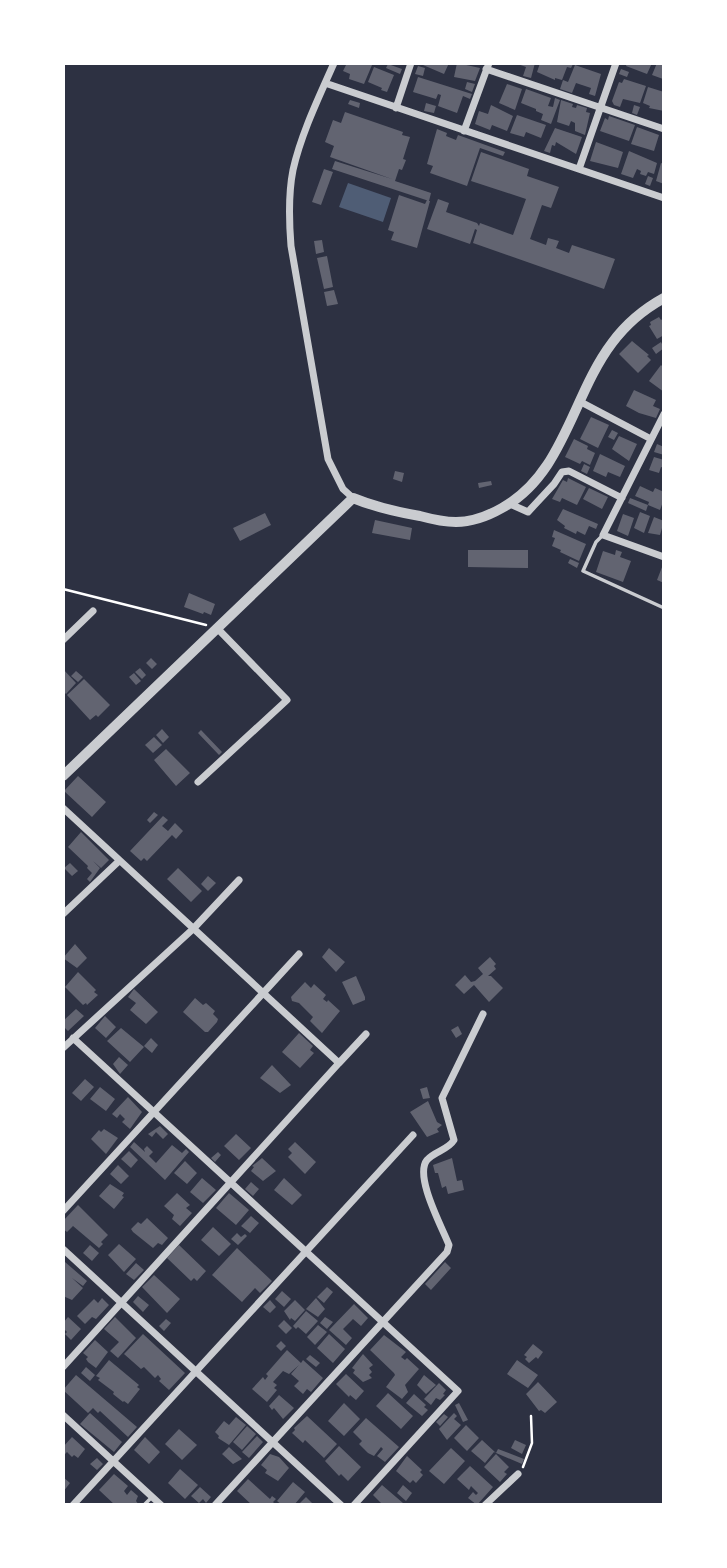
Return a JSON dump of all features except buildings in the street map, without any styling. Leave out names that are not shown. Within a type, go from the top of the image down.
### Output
[{"type":"street","points":[[334,63],[297,156],[289,215],[293,258],[328,460],[343,489],[353,498],[376,508],[456,522],[481,518],[510,504],[540,478],[613,342],[642,313],[664,298]]},
{"type":"street","points":[[396,108],[411,63]]},
{"type":"street","points":[[579,169],[616,63]]},
{"type":"street","points":[[464,131],[488,66],[664,129]]},
{"type":"street","points":[[325,83],[664,198]]},
{"type":"street","points":[[579,401],[652,439]]},
{"type":"street","points":[[664,414],[603,535],[664,558]]},
{"type":"street","points":[[510,504],[528,512],[562,472],[569,471],[622,498]]},
{"type":"street","points":[[63,776],[353,498]]},
{"type":"street","points":[[63,640],[93,611]]},
{"type":"street","points":[[198,782],[287,700],[217,628]]},
{"type":"street","points":[[63,808],[339,1063]]},
{"type":"street","points":[[63,914],[119,861]]},
{"type":"street","points":[[63,1048],[193,929],[239,880]]},
{"type":"street","points":[[63,1212],[299,954]]},
{"type":"street","points":[[215,1505],[447,1252],[449,1245],[424,1183],[423,1171],[429,1158],[450,1146],[454,1140],[442,1098],[483,1014]]},
{"type":"street","points":[[63,1367],[366,1034]]},
{"type":"street","points":[[73,1038],[458,1391],[354,1505]]},
{"type":"street","points":[[73,1505],[414,1135]]},
{"type":"street","points":[[63,1249],[341,1505]]},
{"type":"street","points":[[63,1415],[161,1505]]},
{"type":"street","points":[[485,1505],[518,1474]]},
{"type":"lane","points":[[603,535],[596,542],[583,571],[664,608]]},
{"type":"lane","points":[[144,1505],[152,1497]]},
{"type":"path","points":[[63,589],[217,628]]},
{"type":"path","points":[[518,1474],[533,1443],[531,1416]]},
{"type":"water","points":[[348,183],[391,198],[383,222],[339,207]]}]
